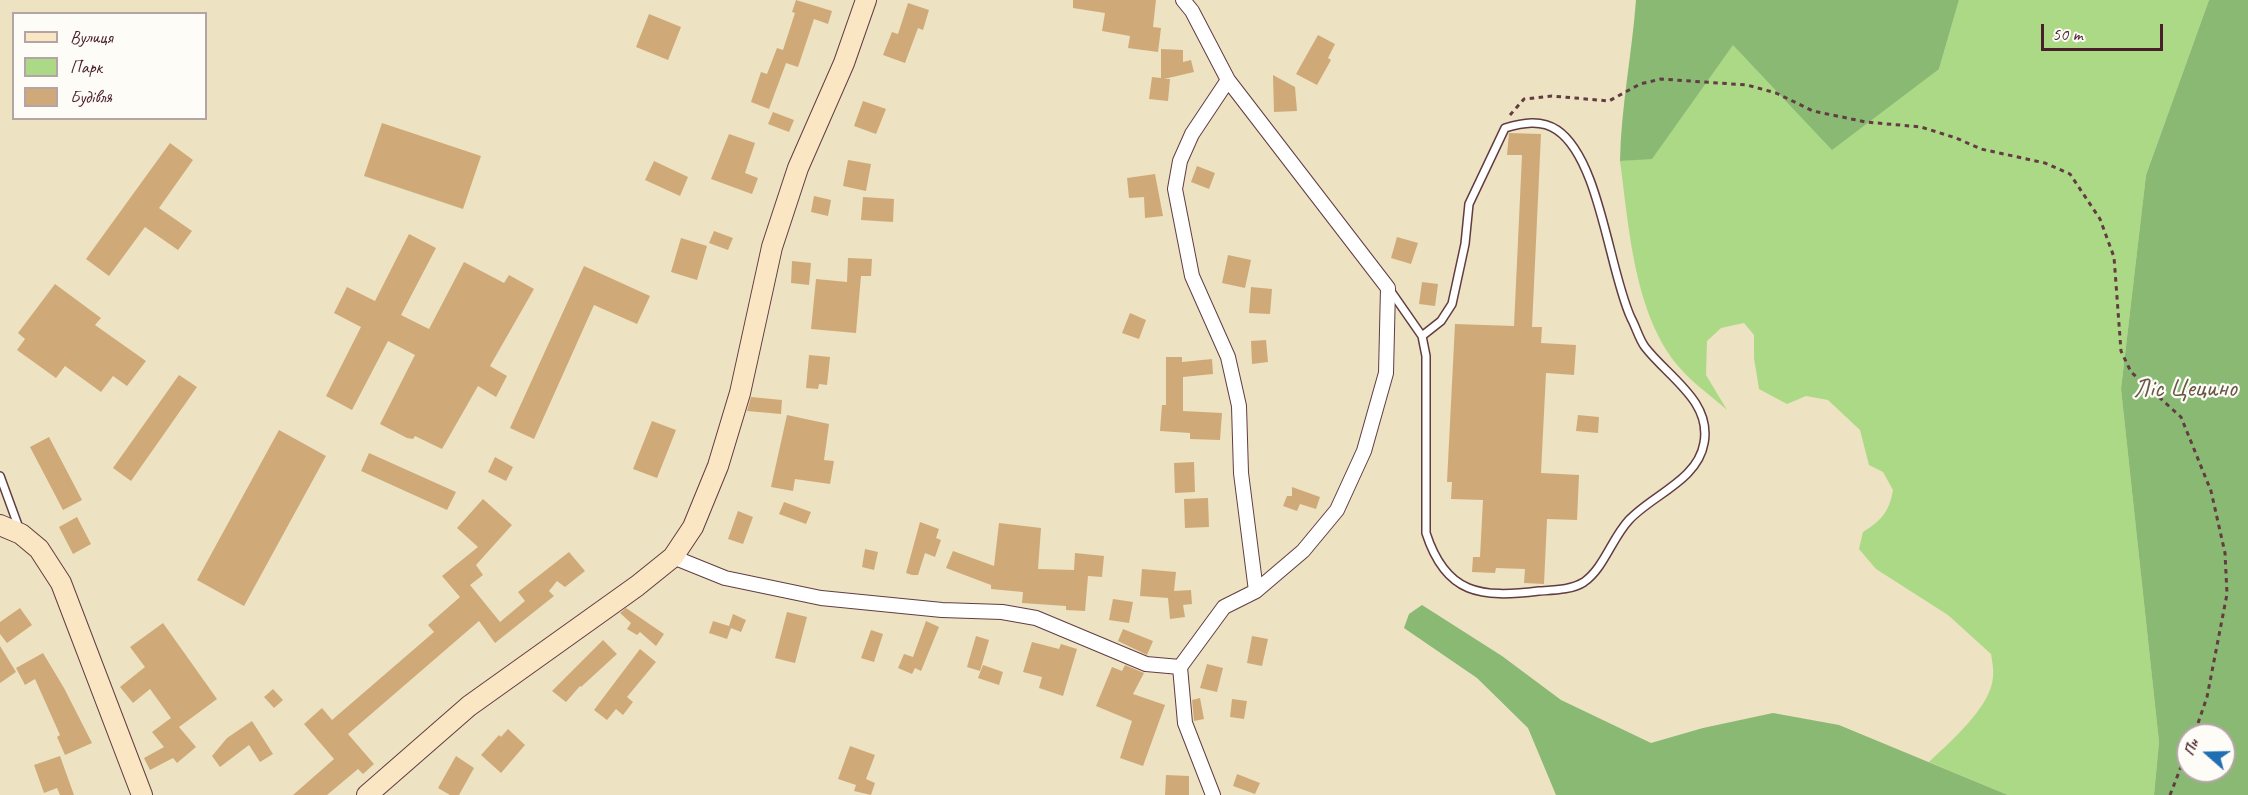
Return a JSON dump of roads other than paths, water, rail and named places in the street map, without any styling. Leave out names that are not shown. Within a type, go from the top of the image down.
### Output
[{"type":"main road","points":[[367,795],[469,706],[637,586],[673,557],[693,527],[718,466],[740,393],[772,248],[798,168],[844,63],[866,0]]},
{"type":"main road","points":[[0,525],[21,534],[39,549],[61,583],[142,795]]},
{"type":"street","points":[[1183,0],[1192,11],[1228,80],[1388,288],[1386,373],[1364,452],[1336,510],[1303,552],[1256,591],[1224,607],[1180,667],[1185,723],[1214,795]]},
{"type":"street","points":[[1228,80],[1192,134],[1180,160],[1174,189],[1192,276],[1228,357],[1239,406],[1241,473],[1256,591]]},
{"type":"street","points":[[673,557],[725,578],[821,598],[942,610],[1002,612],[1036,618],[1146,664],[1180,667]]},
{"type":"lane","points":[[1388,288],[1422,336],[1426,356],[1426,533],[1433,556],[1445,573],[1461,586],[1480,593],[1506,595],[1567,588],[1584,582],[1598,567],[1629,519],[1684,476],[1699,459],[1704,444],[1705,425],[1693,399],[1644,346],[1623,300],[1594,189],[1575,150],[1558,130],[1542,123],[1522,123],[1505,128],[1469,204],[1465,244],[1452,304],[1441,321],[1422,336]]},
{"type":"lane","points":[[0,476],[21,534]]},
{"type":"park label","name":"Ліс Цецино","points":[[2185,389]]}]
